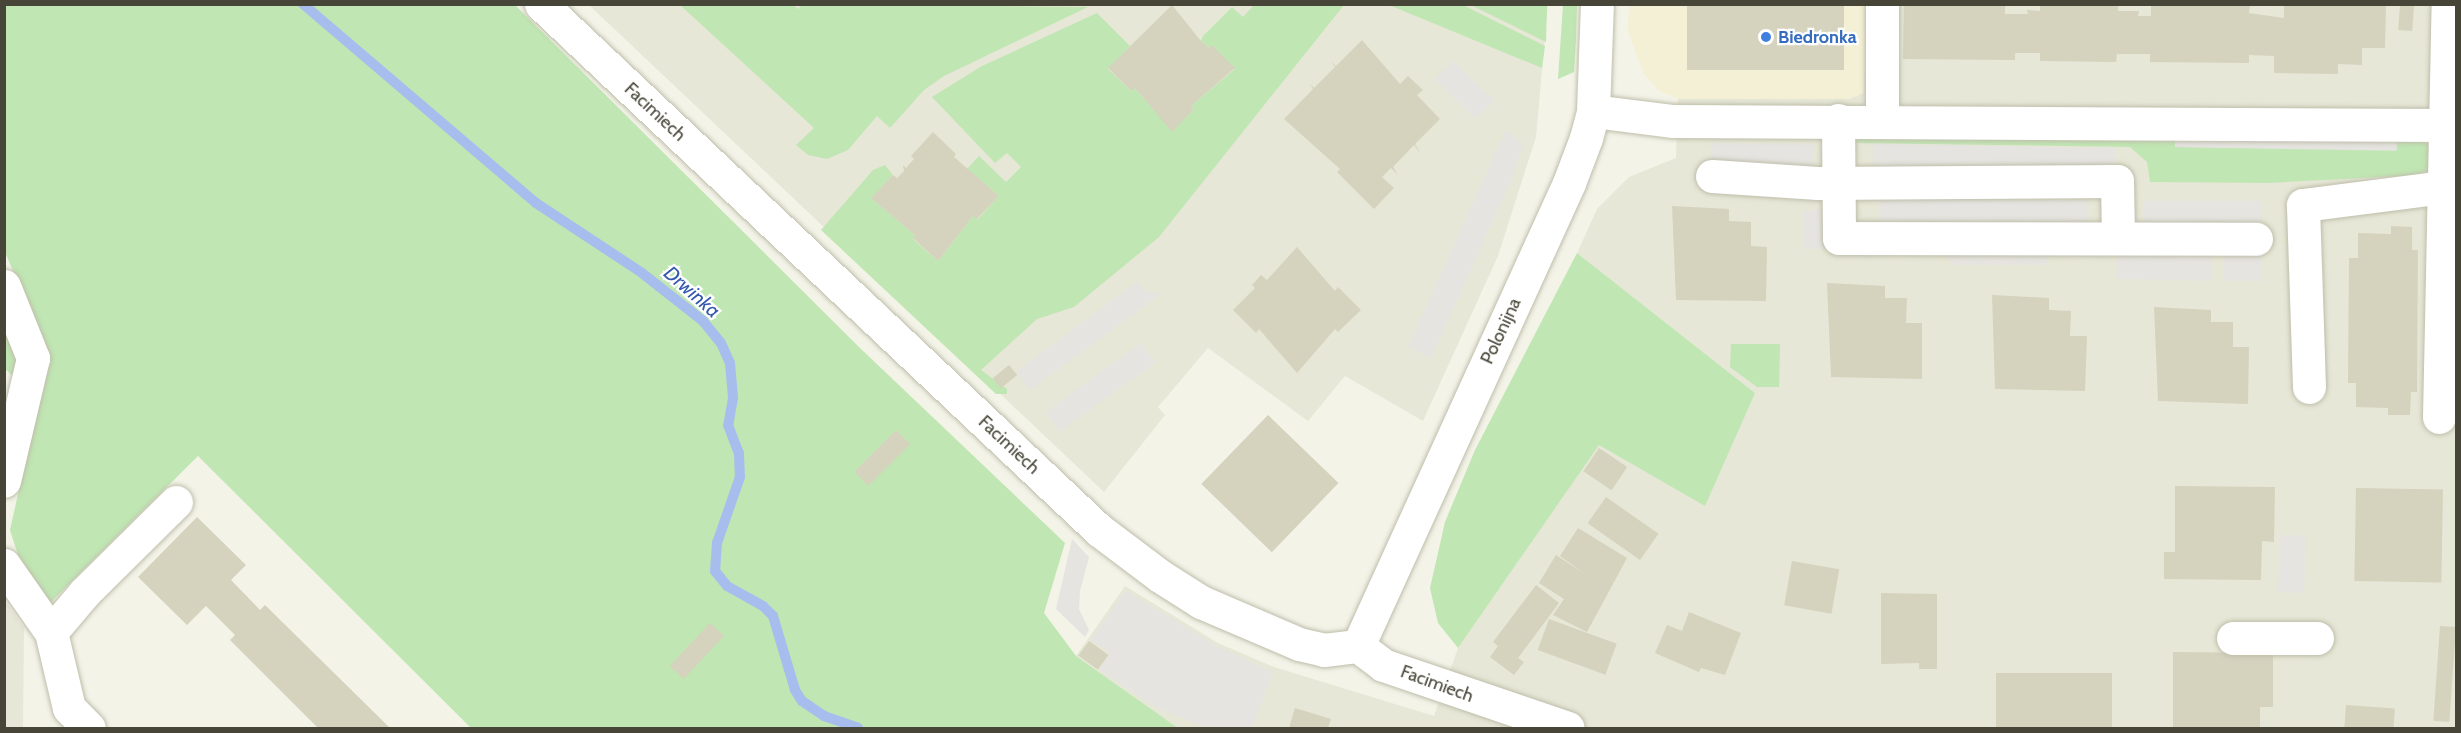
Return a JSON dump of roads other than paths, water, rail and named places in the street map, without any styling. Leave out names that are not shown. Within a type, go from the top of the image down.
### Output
[{"type":"street","name":"Facimiech","points":[[541,4],[1118,546],[1201,602],[1251,626],[1324,650],[1358,646],[1383,665],[1568,729]]},
{"type":"street","name":"Polonijna","points":[[1358,646],[1564,193],[1593,111],[1597,4]]},
{"type":"street","points":[[1882,4],[1882,119]]},
{"type":"street","points":[[2439,417],[2448,4]]},
{"type":"street","points":[[1593,111],[1674,121],[1882,119],[2445,125]]},
{"type":"street","points":[[1838,120],[1839,238],[2304,240]]},
{"type":"street","points":[[1712,177],[1838,183],[2117,182],[2118,238]]},
{"type":"street","points":[[2309,387],[2303,205],[2444,187]]},
{"type":"street","points":[[4,286],[33,358],[4,481]]},
{"type":"street","points":[[51,633],[85,592],[176,502]]},
{"type":"street","points":[[4,565],[51,633],[70,722]]},
{"type":"street","points":[[2233,638],[2317,638]]},
{"type":"waterway","name":"Drwinka","points":[[303,4],[536,203],[642,273],[703,321],[721,343],[730,363],[733,398],[728,425],[739,453],[740,477],[717,543],[715,571],[727,586],[763,606],[773,616],[795,690],[802,701],[824,716],[858,728]]},
{"type":"place","name":"Biedronka","points":[[1766,37]]}]
